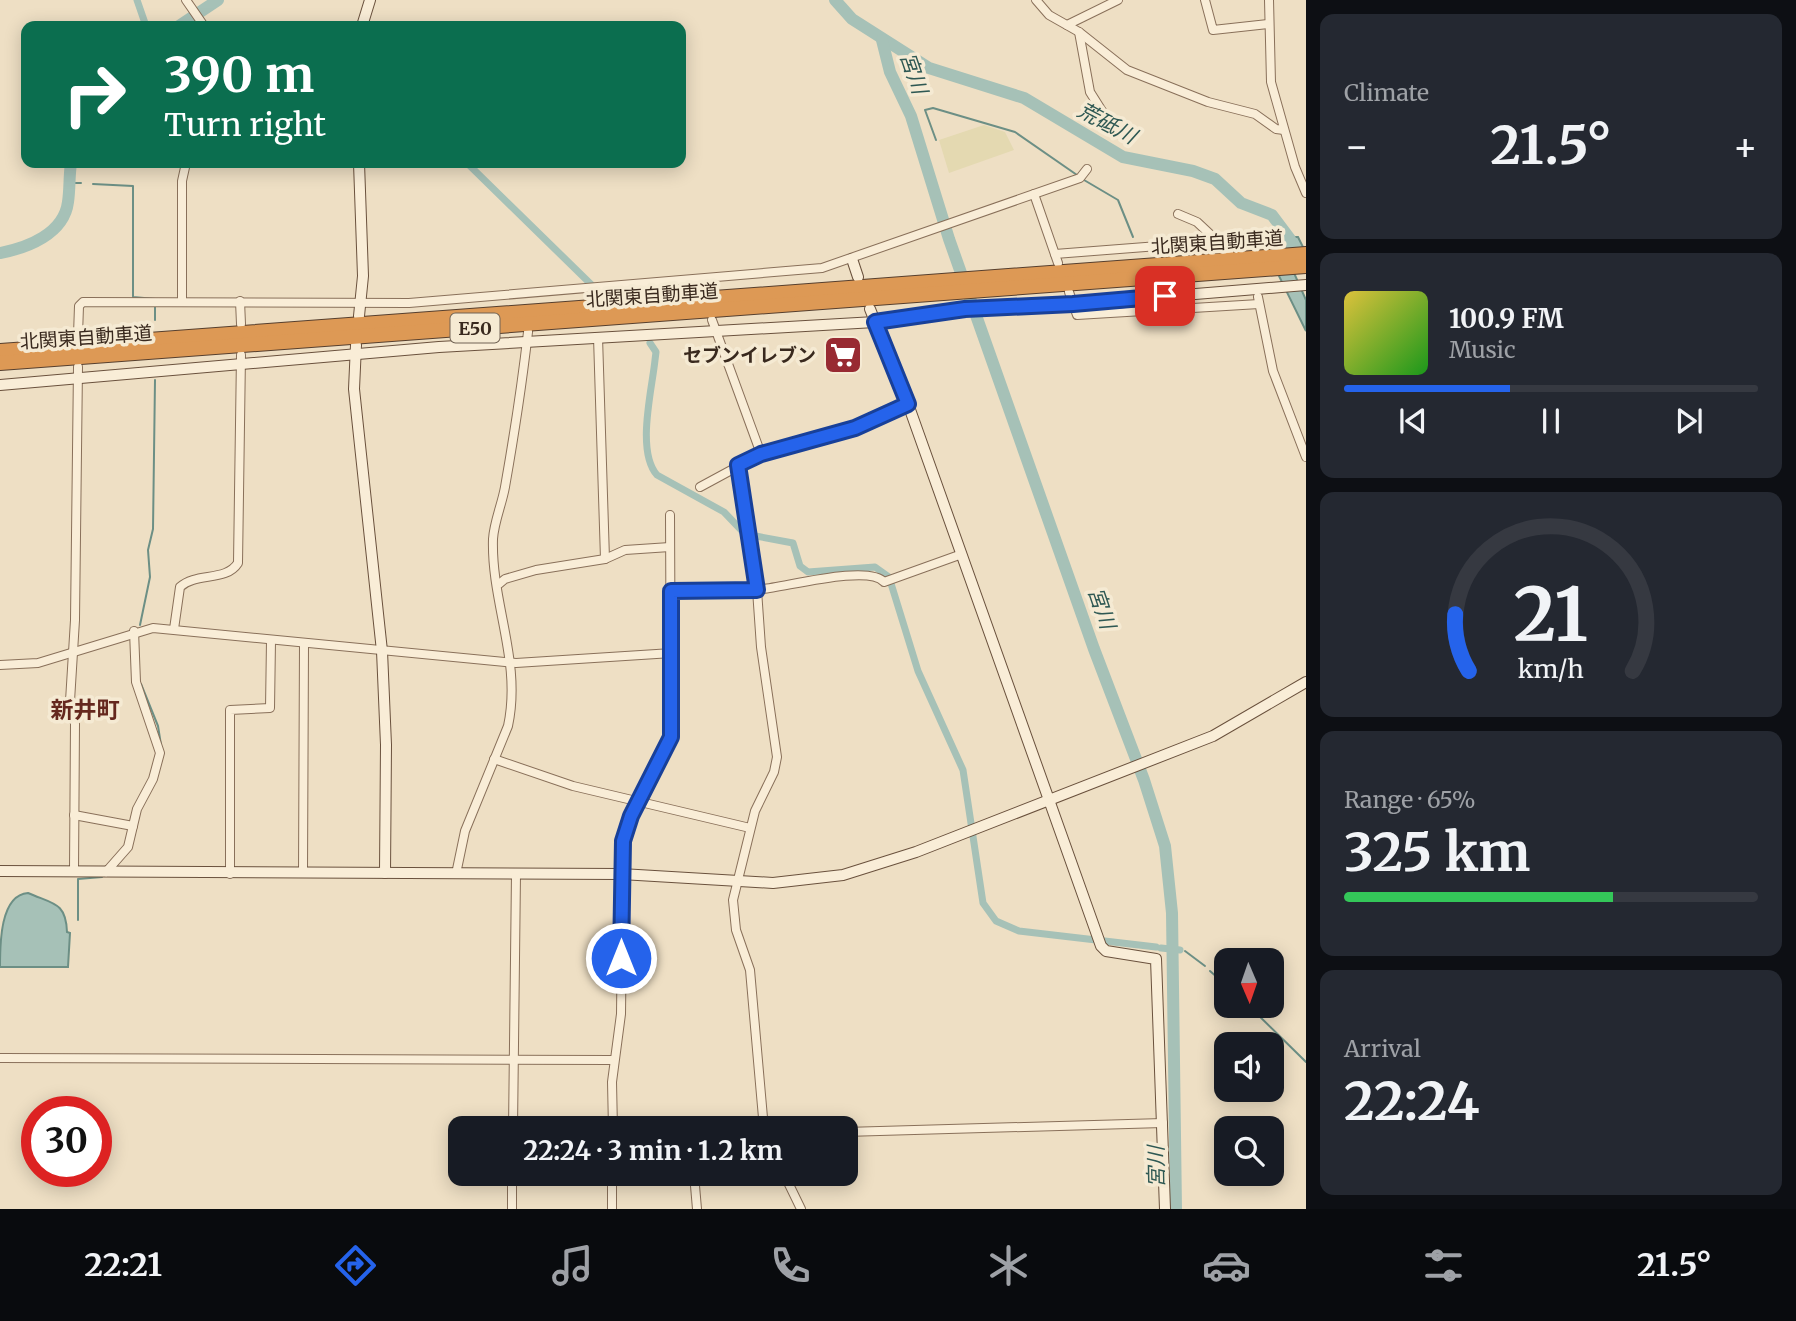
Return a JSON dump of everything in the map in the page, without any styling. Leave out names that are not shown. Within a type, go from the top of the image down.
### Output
[{"type":"highway","name":"北関東自動車道","points":[[1248,268],[1306,254]]},
{"type":"highway","name":"北関東自動車道","points":[[0,363],[982,284],[1306,266]]},
{"type":"highway","name":"北関東自動車道","points":[[0,351],[949,287]]},
{"type":"street","points":[[364,21],[370,0]]},
{"type":"street","points":[[1036,0],[1049,15],[1067,24],[1127,70],[1208,102],[1255,114],[1276,129],[1284,130]]},
{"type":"street","points":[[1067,24],[1118,0]]},
{"type":"street","points":[[1205,0],[1213,30],[1268,24]]},
{"type":"street","points":[[1269,0],[1271,82],[1306,193]]},
{"type":"street","points":[[189,4],[200,21]]},
{"type":"street","points":[[1079,33],[1090,92],[1111,127]]},
{"type":"street","points":[[182,302],[182,181],[185,168]]},
{"type":"street","points":[[359,168],[363,276],[359,316]]},
{"type":"street","points":[[78,335],[81,302],[409,303],[602,288],[690,277],[822,268],[1080,178],[1087,169]]},
{"type":"street","points":[[1034,194],[1058,263]]},
{"type":"street","points":[[1178,214],[1197,222],[1229,252]]},
{"type":"street","points":[[1055,254],[1210,242],[1217,239]]},
{"type":"street","points":[[852,259],[858,277]]},
{"type":"street","points":[[1248,268],[1252,285]]},
{"type":"street","points":[[690,277],[695,286]]},
{"type":"street","points":[[0,384],[78,372],[527,337],[598,337],[713,324],[875,322],[986,307],[1073,304],[1306,285]]},
{"type":"street","points":[[1069,292],[1077,315],[1258,301],[1273,371],[1306,457]]},
{"type":"street","points":[[531,303],[533,293]]},
{"type":"street","points":[[240,301],[241,324]]},
{"type":"street","points":[[870,309],[908,404],[1099,941],[1106,951],[1156,958],[1165,1209]]},
{"type":"street","points":[[713,324],[761,454]]},
{"type":"street","points":[[456,874],[465,831],[510,718],[510,662],[506,629],[500,611],[493,537],[505,488],[527,337]]},
{"type":"street","points":[[598,337],[605,559]]},
{"type":"street","points":[[356,350],[355,401],[382,651],[386,745],[385,873]]},
{"type":"street","points":[[174,629],[180,587],[192,579],[226,573],[238,563],[241,359]]},
{"type":"street","points":[[74,871],[71,654],[75,620],[78,372]]},
{"type":"street","points":[[700,487],[761,454],[855,428],[908,404]]},
{"type":"street","points":[[738,465],[757,590],[761,647],[777,757],[750,828],[733,900],[733,917],[750,970],[763,1116]]},
{"type":"street","points":[[613,1116],[613,1060],[621,1014],[623,841],[639,800],[671,737],[670,515]]},
{"type":"street","points":[[499,584],[505,579],[536,570],[605,559],[625,550],[670,547]]},
{"type":"street","points":[[671,591],[757,590],[847,577],[876,576],[890,580],[962,554]]},
{"type":"street","points":[[0,665],[38,663],[149,628],[304,645],[539,664],[672,653]]},
{"type":"street","points":[[106,872],[128,847],[137,809],[153,779],[160,753],[136,682],[134,631]]},
{"type":"street","points":[[230,874],[230,710],[270,708],[271,641]]},
{"type":"street","points":[[303,873],[304,645]]},
{"type":"street","points":[[0,871],[621,874],[773,883],[843,875],[972,830],[1224,731],[1306,682]]},
{"type":"street","points":[[494,759],[573,786],[750,828]]},
{"type":"street","points":[[74,815],[132,826]]},
{"type":"street","points":[[513,1116],[516,874]]},
{"type":"street","points":[[0,1058],[613,1060]]},
{"type":"street","points":[[858,1132],[1163,1123]]},
{"type":"street","points":[[512,1186],[512,1209]]},
{"type":"street","points":[[612,1186],[612,1209]]},
{"type":"street","points":[[695,1186],[697,1209]]},
{"type":"street","points":[[790,1186],[801,1209]]},
{"type":"shaded area","points":[[984,125],[1005,132],[1014,150],[949,173],[939,140]]},
{"type":"shaded area","points":[[1287,237],[1298,237],[1303,247],[1294,273],[1306,300],[1306,331],[1277,272],[1271,253],[1285,245]]},
{"type":"shaded area","points":[[28,893],[61,909],[67,932],[70,933],[68,967],[0,967],[1,934],[7,911],[19,896]]},
{"type":"waterway","points":[[137,0],[144,21]]},
{"type":"waterway","points":[[186,21],[218,0]]},
{"type":"waterway","name":"荒砥川","points":[[835,0],[852,19],[929,68],[1024,98],[1123,157],[1193,171],[1215,179],[1241,203],[1272,215],[1290,239],[1289,251]]},
{"type":"waterway","name":"宮川","points":[[882,40],[890,72],[911,116],[949,239],[1094,649],[1144,780],[1165,846],[1172,913],[1176,1209]]},
{"type":"waterway","points":[[936,140],[925,110],[933,108],[1015,132],[1077,175]]},
{"type":"waterway","points":[[0,253],[43,238],[59,223],[68,202],[71,168]]},
{"type":"waterway","points":[[472,168],[603,296]]},
{"type":"waterway","points":[[1084,180],[1118,200],[1133,237]]},
{"type":"waterway","points":[[68,183],[81,183]]},
{"type":"waterway","points":[[93,184],[133,186],[133,297],[155,299]]},
{"type":"waterway","points":[[155,304],[155,320]]},
{"type":"waterway","points":[[650,343],[656,352],[646,436],[647,451],[657,475],[724,512],[745,534],[793,543],[800,566],[808,572],[875,567],[889,577],[918,671],[963,770],[983,903],[996,921],[1019,931],[1156,947]]},
{"type":"waterway","points":[[140,625],[150,577],[148,550],[153,529],[155,380]]},
{"type":"waterway","points":[[141,684],[158,726],[161,745]]},
{"type":"waterway","points":[[78,920],[78,879],[102,877]]},
{"type":"waterway","name":"宮川","points":[[1161,948],[1180,950]]},
{"type":"waterway","points":[[1185,951],[1205,966]]},
{"type":"waterway","points":[[1210,971],[1214,975]]},
{"type":"waterway","points":[[1261,1018],[1306,1062]]},
{"type":"tunnel","points":[[695,286],[703,302]]},
{"type":"place","name":"セブンイレブン","points":[[843,355]]},
{"type":"district","name":"新井町","points":[[85,709]]},
{"type":"route","points":[[621,958],[621,874],[626,827],[667,750],[671,737],[671,591],[757,590],[738,465],[761,454],[855,428],[908,404],[875,322],[986,307],[1073,304],[1165,296]]}]
